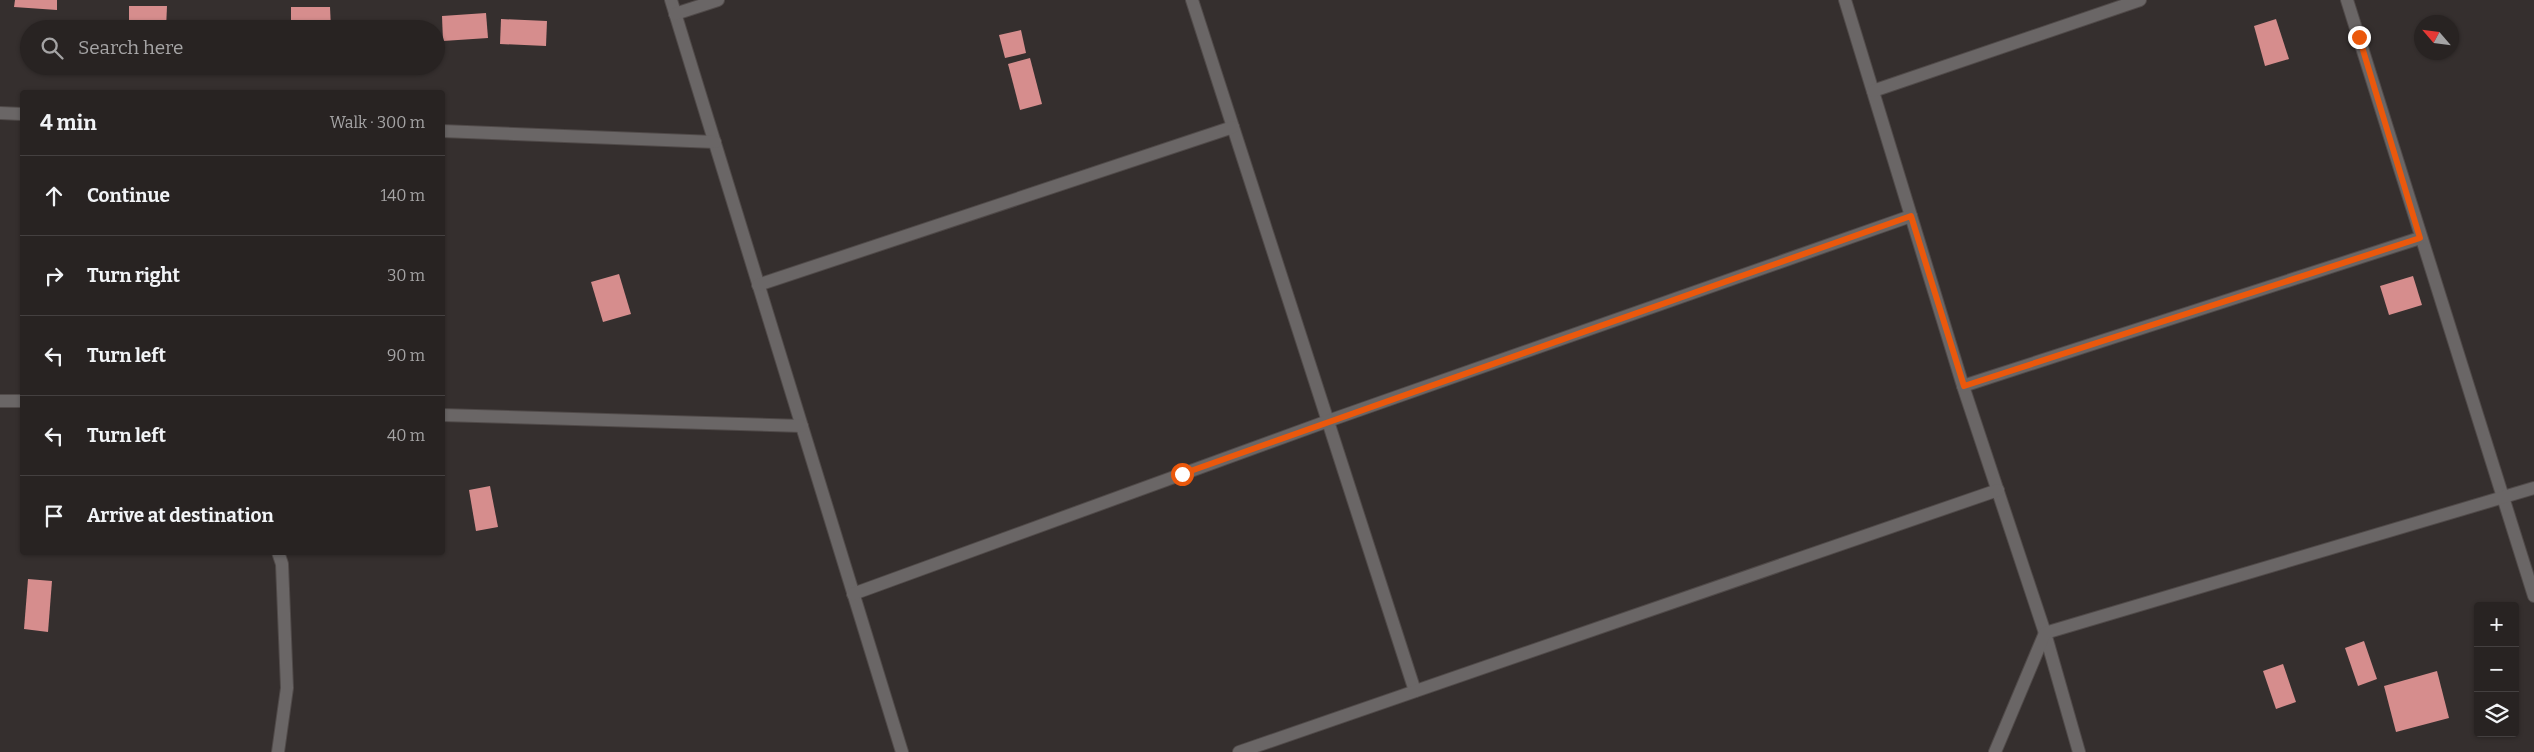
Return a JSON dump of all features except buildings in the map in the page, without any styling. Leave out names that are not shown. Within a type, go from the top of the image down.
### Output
[{"type":"street","points":[[671,0],[902,752]]},
{"type":"street","points":[[675,14],[718,0]]},
{"type":"street","points":[[1192,0],[1415,691]]},
{"type":"street","points":[[1845,0],[1964,386],[2045,633],[2079,752]]},
{"type":"street","points":[[1873,91],[2140,0]]},
{"type":"street","points":[[2348,0],[2420,238],[2534,596]]},
{"type":"street","points":[[0,112],[20,114]]},
{"type":"street","points":[[758,285],[1233,127]]},
{"type":"street","points":[[445,131],[714,142]]},
{"type":"street","points":[[853,594],[1328,421],[1911,216]]},
{"type":"street","points":[[1964,386],[2420,238]]},
{"type":"street","points":[[0,401],[20,401]]},
{"type":"street","points":[[445,415],[802,426]]},
{"type":"street","points":[[2045,633],[2534,488]]},
{"type":"street","points":[[1239,752],[1998,490]]},
{"type":"street","points":[[278,752],[286,688],[282,564],[279,555]]},
{"type":"street","points":[[1995,752],[2045,633]]},
{"type":"route","points":[[1182,474],[1911,216],[1964,386],[2420,238],[2359,37]]}]
